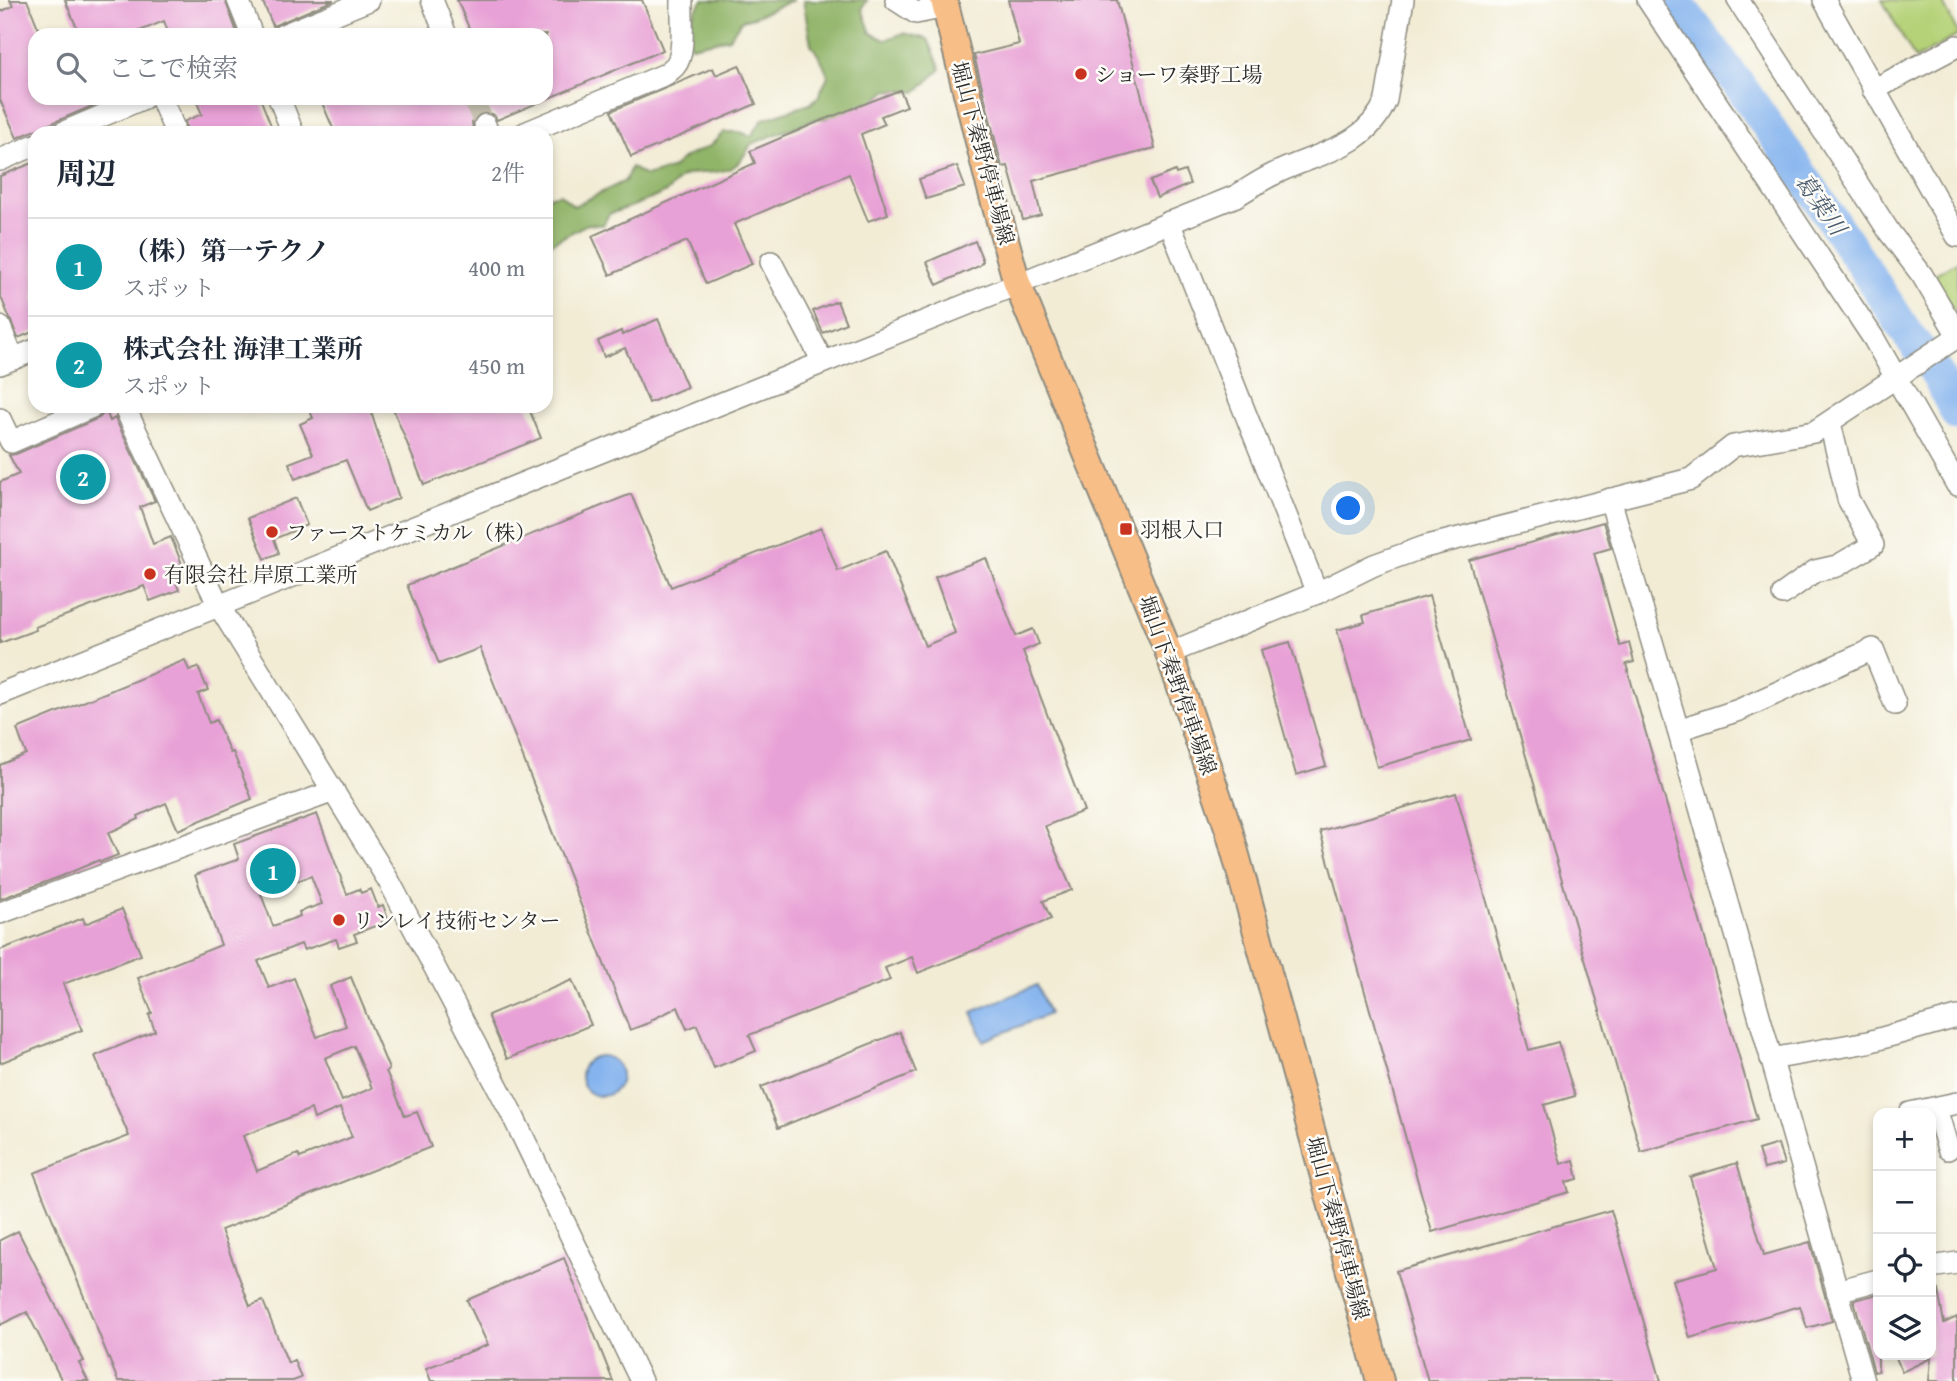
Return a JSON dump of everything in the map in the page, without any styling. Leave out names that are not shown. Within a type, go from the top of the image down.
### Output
[{"type":"main road","name":"堀山下秦野停車場線","points":[[945,4],[986,174],[1017,283],[1169,653],[1229,830],[1380,1381]]},
{"type":"street","points":[[238,0],[249,28]]},
{"type":"street","points":[[300,28],[369,0]]},
{"type":"street","points":[[432,0],[443,28]]},
{"type":"street","points":[[542,126],[666,74],[676,66],[680,57],[682,0]]},
{"type":"street","points":[[896,0],[916,13],[945,4]]},
{"type":"street","points":[[0,694],[1236,196],[1275,173],[1350,142],[1372,125],[1382,112],[1403,0]]},
{"type":"street","points":[[1648,0],[1874,339],[1957,485]]},
{"type":"street","points":[[1824,0],[1957,236]]},
{"type":"street","points":[[1169,653],[1317,593],[1374,565],[1424,548],[1691,479],[1733,446],[1814,432],[1957,336],[1922,275],[1890,233],[1744,2]]},
{"type":"street","points":[[1873,90],[1957,46]]},
{"type":"street","points":[[78,126],[128,105]]},
{"type":"street","points":[[164,105],[173,125]]},
{"type":"street","points":[[282,105],[290,126]]},
{"type":"street","points":[[0,160],[28,148]]},
{"type":"street","points":[[1169,222],[1317,593]]},
{"type":"street","points":[[771,262],[823,362]]},
{"type":"street","points":[[0,327],[7,361],[28,353]]},
{"type":"street","points":[[0,419],[11,442],[78,413]]},
{"type":"street","points":[[127,413],[219,606],[390,883],[510,1110],[641,1381]]},
{"type":"street","points":[[1783,594],[1815,571],[1837,566],[1873,545],[1849,499],[1830,423]]},
{"type":"street","points":[[1610,499],[1863,1381]]},
{"type":"street","points":[[1678,730],[1739,710],[1873,649],[1895,704]]},
{"type":"street","points":[[0,913],[334,791]]},
{"type":"street","points":[[1771,1059],[1868,1042],[1957,1017]]},
{"type":"street","points":[[1947,1105],[1948,1149]]},
{"type":"street","points":[[1936,1266],[1957,1263]]},
{"type":"street","points":[[1837,1291],[1873,1281]]},
{"type":"green space","points":[[703,0],[793,0],[742,20],[729,38],[691,46],[684,31]]},
{"type":"green space","points":[[803,0],[867,0],[862,9],[871,33],[885,40],[904,33],[928,39],[941,69],[916,92],[888,90],[870,105],[839,119],[818,118],[751,144],[742,159],[732,168],[684,176],[666,192],[609,214],[603,225],[587,224],[553,242],[553,196],[560,194],[574,206],[625,181],[631,167],[646,176],[671,169],[685,157],[710,146],[724,132],[740,132],[751,136],[763,119],[810,104],[818,97],[828,76],[811,44]]},
{"type":"green space","points":[[1882,0],[1941,0],[1957,36],[1915,59]]},
{"type":"green space","points":[[1957,262],[1957,315],[1931,276]]},
{"type":"water","points":[[1037,985],[1049,1014],[984,1041],[972,1012]]},
{"type":"water","points":[[601,1056],[615,1062],[621,1076],[615,1090],[601,1096],[587,1090],[581,1076],[587,1062]]},
{"type":"building","points":[[10,0],[27,0],[38,28],[28,28],[28,105],[95,105],[45,126],[28,126],[28,133],[17,138],[0,100],[0,12],[13,6]]},
{"type":"building","points":[[65,0],[225,0],[235,28],[166,28],[164,21],[147,28],[77,28]]},
{"type":"building","points":[[262,0],[334,0],[273,26]]},
{"type":"building","points":[[457,0],[642,0],[663,50],[553,96],[553,28],[469,28]]},
{"type":"building","name":"ショーワ秦野工場","points":[[1008,0],[1117,0],[1155,148],[1033,181],[1041,215],[1023,220],[1008,166],[1002,167],[974,55],[1019,44]]},
{"type":"building","points":[[739,65],[756,104],[631,157],[611,111],[713,68],[716,75]]},
{"type":"building","points":[[900,90],[907,106],[881,116],[885,124],[861,134],[888,214],[868,221],[849,174],[734,224],[752,264],[706,284],[687,241],[610,275],[592,236],[755,163],[750,151]]},
{"type":"building","points":[[198,105],[263,105],[271,126],[186,126],[185,121],[202,114]]},
{"type":"building","points":[[323,105],[533,105],[497,120],[488,112],[480,113],[474,117],[472,126],[332,126]]},
{"type":"building","points":[[28,165],[28,334],[18,338],[0,295],[0,176]]},
{"type":"building","points":[[957,166],[965,187],[926,199],[919,179]]},
{"type":"building","points":[[1175,171],[1176,174],[1185,171],[1190,184],[1157,198],[1150,181]]},
{"type":"building","points":[[975,241],[983,261],[979,266],[937,285],[927,262]]},
{"type":"building","points":[[837,301],[846,323],[823,333],[813,311]]},
{"type":"building","points":[[658,319],[687,387],[649,403],[625,348],[604,357],[598,341],[621,331],[622,335]]},
{"type":"building","points":[[107,413],[110,421],[115,418],[155,501],[140,507],[153,544],[171,537],[182,564],[171,569],[179,590],[150,601],[144,586],[0,643],[0,482],[19,474],[9,455]]},
{"type":"building","points":[[311,413],[371,413],[399,498],[367,511],[346,460],[295,479],[289,463],[313,454],[300,424],[313,418]]},
{"type":"building","points":[[395,413],[531,413],[541,438],[424,485]]},
{"type":"building","points":[[631,494],[671,587],[821,528],[838,571],[886,551],[925,646],[955,633],[935,577],[986,558],[1016,636],[1033,629],[1039,644],[1023,651],[1084,811],[1045,826],[1072,890],[1043,901],[1051,919],[918,973],[912,957],[885,968],[890,980],[749,1035],[756,1051],[714,1068],[697,1025],[687,1029],[678,1007],[630,1030],[480,648],[439,664],[407,585]]},
{"type":"building","name":"ファーストケミカル（株）","points":[[296,498],[307,525],[274,539],[279,553],[265,559],[248,518]]},
{"type":"building","points":[[1603,522],[1611,548],[1594,553],[1620,646],[1629,643],[1634,662],[1626,664],[1757,1119],[1641,1152],[1469,560]]},
{"type":"building","points":[[1429,596],[1471,740],[1377,767],[1337,630],[1365,622],[1363,615]]},
{"type":"building","points":[[1290,642],[1326,766],[1296,775],[1261,650]]},
{"type":"building","points":[[185,660],[189,670],[198,667],[208,690],[198,694],[209,723],[216,720],[230,753],[233,752],[252,799],[178,830],[166,803],[108,833],[118,855],[0,899],[0,765],[26,754],[17,729]]},
{"type":"building","points":[[1456,793],[1529,1050],[1558,1042],[1575,1096],[1544,1105],[1561,1164],[1574,1160],[1578,1179],[1566,1182],[1569,1192],[1432,1232],[1320,831]]},
{"type":"building","points":[[317,814],[347,894],[359,889],[361,893],[371,889],[378,907],[383,905],[388,919],[354,934],[357,941],[339,947],[336,939],[304,950],[301,944],[258,961],[269,988],[294,978],[317,1037],[346,1026],[330,986],[351,977],[389,1069],[386,1071],[405,1116],[417,1112],[431,1147],[221,1230],[250,1306],[263,1301],[288,1363],[294,1360],[301,1378],[293,1381],[118,1381],[34,1173],[129,1136],[95,1056],[155,1031],[149,1015],[152,1013],[138,978],[221,945],[195,875],[239,859],[234,844]],"holes":[[[311,876],[322,904],[299,912],[300,916],[273,926],[261,894]],[[354,1046],[372,1088],[342,1101],[325,1058]],[[340,1108],[352,1137],[300,1158],[298,1154],[257,1171],[243,1136],[311,1109],[314,1119]]]},
{"type":"building","points":[[122,909],[141,955],[63,984],[82,1030],[0,1063],[0,950],[83,918],[85,924]]},
{"type":"building","points":[[572,980],[591,1025],[507,1059],[488,1015]]},
{"type":"building","points":[[900,1032],[916,1072],[778,1128],[761,1087]]},
{"type":"building","points":[[1778,1144],[1784,1164],[1764,1169],[1758,1150]]},
{"type":"building","points":[[1737,1163],[1764,1255],[1810,1242],[1832,1321],[1807,1328],[1800,1306],[1690,1338],[1673,1280],[1717,1268],[1690,1177]]},
{"type":"building","points":[[1611,1210],[1661,1381],[1428,1381],[1396,1271]]},
{"type":"building","points":[[18,1231],[84,1361],[79,1363],[88,1381],[62,1381],[27,1312],[0,1325],[0,1240]]},
{"type":"building","points":[[564,1258],[613,1381],[431,1381],[426,1368],[488,1345],[467,1300]]},
{"type":"building","points":[[1936,1290],[1944,1323],[1957,1317],[1957,1381],[1929,1381],[1931,1360],[1936,1360]]},
{"type":"building","points":[[1873,1295],[1873,1360],[1878,1360],[1878,1371],[1874,1372],[1854,1300]]},
{"type":"building","points":[[1897,1360],[1927,1360],[1902,1372]]},
{"type":"waterway","name":"葛葉川","points":[[1675,0],[1742,89],[1815,194],[1935,371],[1957,414]]},
{"type":"tunnel","points":[[476,105],[485,125]]},
{"type":"place","name":"ショーワ秦野工場","points":[[1081,74]]},
{"type":"place","name":"株式会社 海津工業所","points":[[83,477]]},
{"type":"place","name":"羽根入口","points":[[1126,529]]},
{"type":"place","name":"ファーストケミカル（株）","points":[[272,532]]},
{"type":"place","name":"有限会社 岸原工業所","points":[[150,574]]},
{"type":"place","name":"（株）第一テクノ","points":[[273,871]]},
{"type":"place","name":"リンレイ技術センター","points":[[339,920]]}]
